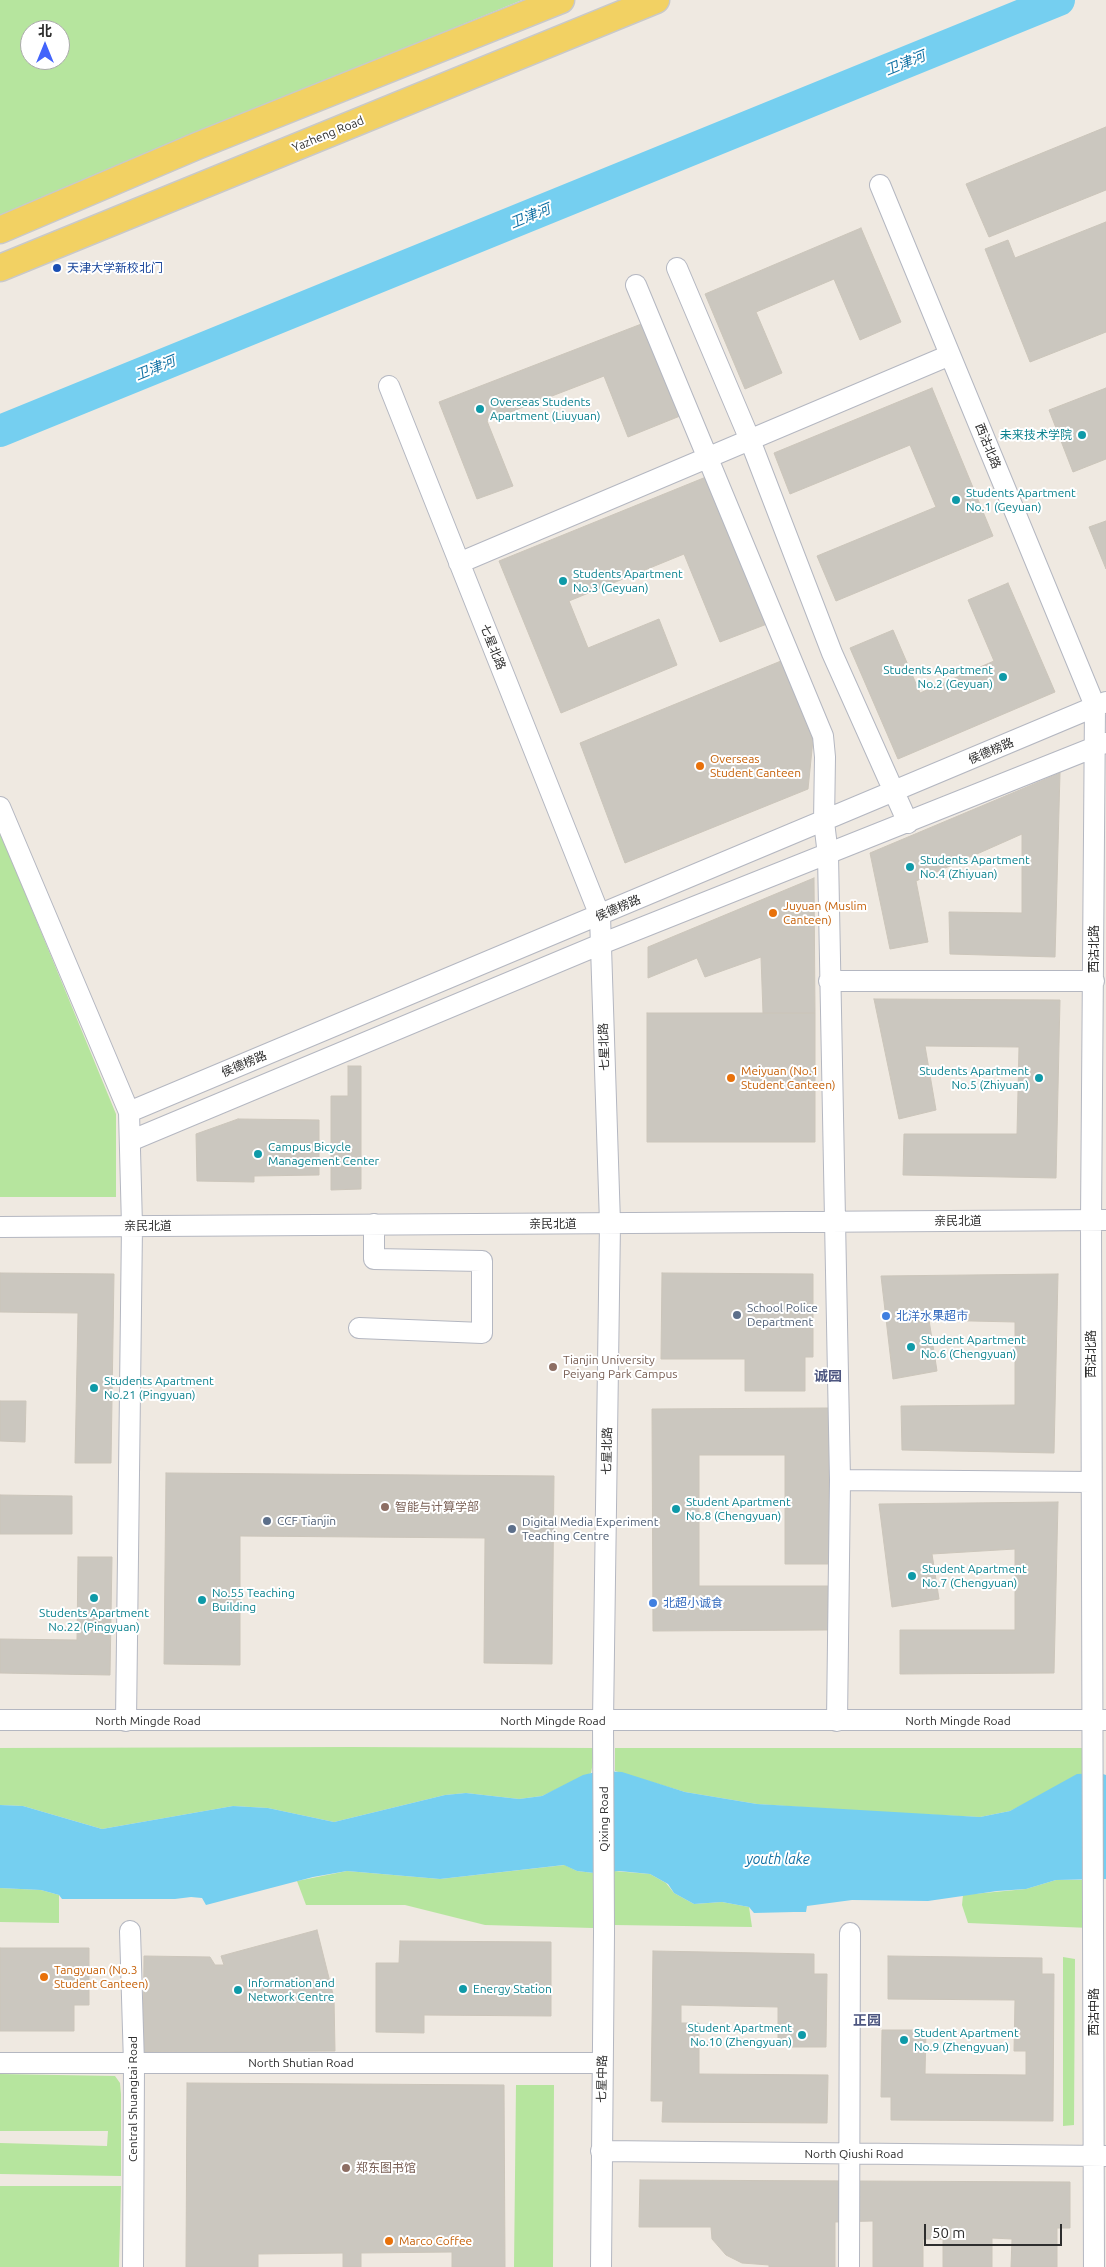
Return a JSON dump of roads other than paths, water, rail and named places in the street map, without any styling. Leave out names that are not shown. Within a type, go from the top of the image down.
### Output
[{"type":"main road","points":[[0,230],[197,146],[561,0]]},
{"type":"main road","name":"Yazheng Road","points":[[0,268],[656,0]]},
{"type":"street","name":"西沽北路","points":[[880,185],[950,356],[1100,704],[1098,1220],[1091,1482],[1099,1720],[1093,1756]]},
{"type":"street","points":[[676,268],[750,440],[832,653],[908,822]]},
{"type":"street","points":[[636,285],[823,736],[825,757],[824,822],[828,855],[840,1480],[838,1721]]},
{"type":"street","points":[[459,563],[950,356]]},
{"type":"street","name":"七星北路","points":[[389,386],[600,916],[610,1223],[604,1747]]},
{"type":"street","name":"侯德榜路","points":[[129,1112],[824,822],[1100,704]]},
{"type":"street","points":[[130,1141],[601,944],[828,855],[1100,744]]},
{"type":"street","points":[[0,808],[129,1112],[132,1226],[126,1721]]},
{"type":"street","points":[[829,981],[1098,991]]},
{"type":"street","name":"亲民北道","points":[[0,1227],[1098,1220]]},
{"type":"street","points":[[359,1328],[482,1333],[482,1261],[374,1259],[374,1224]]},
{"type":"street","points":[[840,1480],[1091,1482]]},
{"type":"street","name":"North Mingde Road","points":[[0,1720],[1099,1720]]},
{"type":"street","name":"Qixing Road","points":[[604,1747],[604,1891]]},
{"type":"street","name":"西沽中路","points":[[1093,1756],[1100,2156],[1094,2267]]},
{"type":"street","name":"七星中路","points":[[601,2267],[604,1891]]},
{"type":"street","name":"Central Shuangtai Road","points":[[130,1931],[134,2064],[133,2267]]},
{"type":"street","points":[[850,1933],[850,2267]]},
{"type":"street","name":"North Shutian Road","points":[[0,2063],[602,2063]]},
{"type":"street","name":"North Qiushi Road","points":[[601,2151],[1100,2156]]},
{"type":"water","name":"youth lake","points":[[600,1771],[622,1772],[685,1792],[757,1804],[980,1817],[1010,1811],[1077,1774],[1100,1773],[1106,1775],[1106,1879],[1056,1880],[1026,1889],[997,1891],[928,1901],[852,1900],[807,1906],[806,1912],[754,1913],[749,1907],[722,1902],[694,1904],[674,1893],[668,1884],[650,1874],[619,1871],[594,1873],[577,1871],[564,1865],[440,1879],[347,1871],[313,1877],[206,1905],[202,1898],[191,1897],[175,1899],[62,1899],[59,1895],[41,1890],[0,1888],[0,1805],[23,1806],[102,1829],[233,1806],[268,1808],[334,1822],[445,1795],[466,1793],[519,1799],[542,1796],[583,1775]]},
{"type":"waterway","name":"卫津河","points":[[0,431],[1059,0]]},
{"type":"place","name":"天津大学新校北门","points":[[57,268]]},
{"type":"place","name":"Overseas Students Apartment (Liuyuan)","points":[[480,409]]},
{"type":"place","name":"未来技术学院","points":[[1082,435]]},
{"type":"place","name":"Students Apartment No.1 (Geyuan)","points":[[956,500]]},
{"type":"place","name":"Students Apartment No.3 (Geyuan)","points":[[563,581]]},
{"type":"place","name":"Students Apartment No.2 (Geyuan)","points":[[1003,677]]},
{"type":"place","name":"Overseas Student Canteen","points":[[700,766]]},
{"type":"place","name":"Students Apartment No.4 (Zhiyuan)","points":[[910,867]]},
{"type":"place","name":"Juyuan (Muslim Canteen)","points":[[773,913]]},
{"type":"place","name":"Meiyuan (No.1 Student Canteen)","points":[[731,1078]]},
{"type":"place","name":"Students Apartment No.5 (Zhiyuan)","points":[[1039,1078]]},
{"type":"place","name":"Campus Bicycle Management Center","points":[[258,1154]]},
{"type":"place","name":"School Police Department","points":[[737,1315]]},
{"type":"place","name":"北洋水果超市","points":[[886,1316]]},
{"type":"place","name":"Student Apartment No.6 (Chengyuan)","points":[[911,1347]]},
{"type":"place","name":"Tianjin University Peiyang Park Campus","points":[[553,1367]]},
{"type":"place","name":"Students Apartment No.21 (Pingyuan)","points":[[94,1388]]},
{"type":"place","name":"智能与计算学部","points":[[385,1507]]},
{"type":"place","name":"Student Apartment No.8 (Chengyuan)","points":[[676,1509]]},
{"type":"place","name":"CCF Tianjin","points":[[267,1521]]},
{"type":"place","name":"Digital Media Experiment Teaching Centre","points":[[512,1529]]},
{"type":"place","name":"Student Apartment No.7 (Chengyuan)","points":[[912,1576]]},
{"type":"place","name":"Students Apartment No.22 (Pingyuan)","points":[[94,1598]]},
{"type":"place","name":"No.55 Teaching Building","points":[[202,1600]]},
{"type":"place","name":"北超小诚食","points":[[653,1603]]},
{"type":"place","name":"Tangyuan (No.3 Student Canteen)","points":[[44,1977]]},
{"type":"place","name":"Energy Station","points":[[463,1989]]},
{"type":"place","name":"Information and Network Centre","points":[[238,1990]]},
{"type":"place","name":"Student Apartment No.10 (Zhengyuan)","points":[[802,2035]]},
{"type":"place","name":"Student Apartment No.9 (Zhengyuan)","points":[[904,2040]]},
{"type":"place","name":"郑东图书馆","points":[[346,2168]]},
{"type":"place","name":"Marco Coffee","points":[[389,2241]]},
{"type":"district","name":"诚园","points":[[828,1376]]},
{"type":"district","name":"正园","points":[[867,2020]]}]
